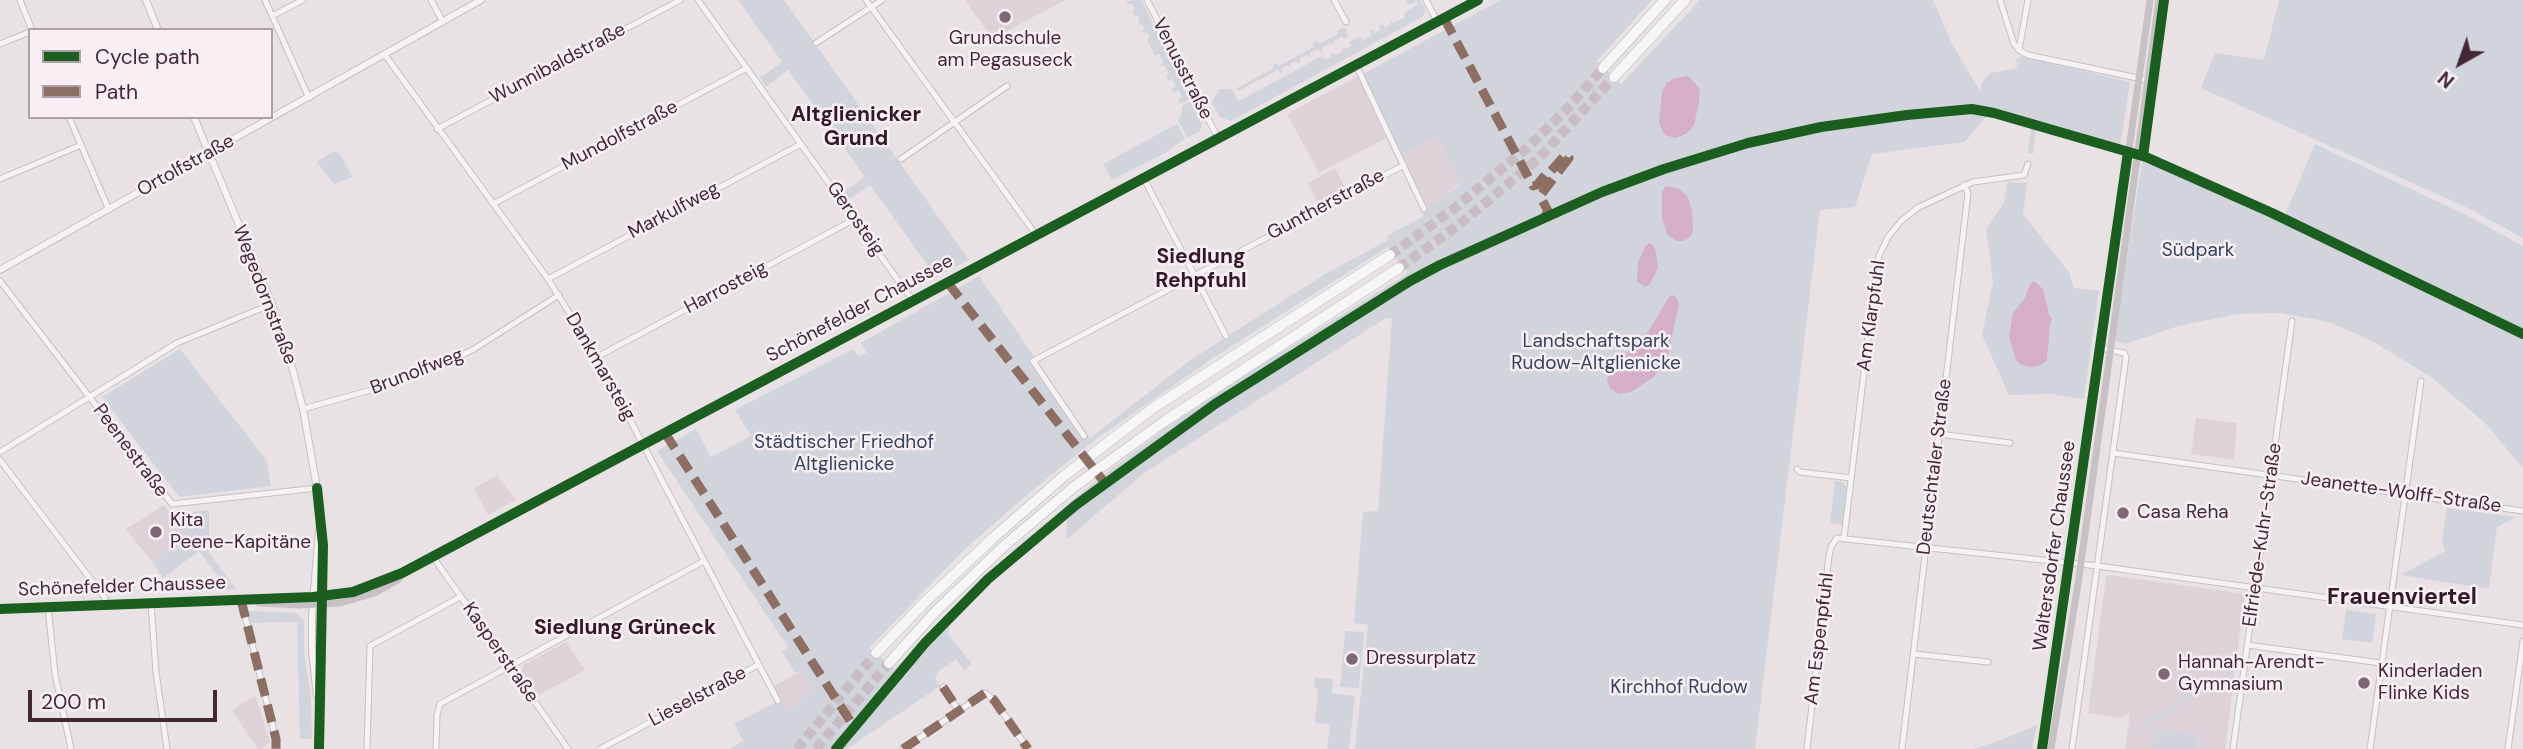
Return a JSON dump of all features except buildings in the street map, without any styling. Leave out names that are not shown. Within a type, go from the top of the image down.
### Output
[{"type":"highway","points":[[1603,68],[1665,0]]},
{"type":"highway","points":[[1614,77],[1685,0]]},
{"type":"highway","points":[[876,653],[993,538],[1094,453],[1153,408],[1390,256]]},
{"type":"highway","points":[[889,663],[946,601],[1004,546],[1075,486],[1165,421],[1399,268]]},
{"type":"main road","name":"Schönefelder Chaussee","points":[[0,609],[243,600],[270,605],[323,600],[353,592],[402,573],[1478,0]]},
{"type":"main road","name":"Waltersdorfer Chaussee","points":[[2051,749],[2080,564],[2109,349],[2143,79],[2150,0]]},
{"type":"main road","name":"Waltersdorfer Chaussee","points":[[2042,749],[2143,79],[2159,0]]},
{"type":"street","points":[[20,0],[30,28]]},
{"type":"street","points":[[146,0],[157,28]]},
{"type":"street","points":[[265,0],[309,98]]},
{"type":"street","points":[[272,16],[303,0]]},
{"type":"street","points":[[431,0],[443,22]]},
{"type":"street","name":"Ortolfstraße","points":[[273,118],[481,0]]},
{"type":"street","name":"Wunnibaldstraße","points":[[437,129],[680,0]]},
{"type":"street","name":"Gerosteig","points":[[698,0],[912,301]]},
{"type":"street","points":[[866,0],[1037,236]]},
{"type":"street","points":[[816,43],[882,0]]},
{"type":"street","name":"Venusstraße","points":[[1147,0],[1218,138]]},
{"type":"street","points":[[1334,0],[1346,22]]},
{"type":"street","points":[[1426,0],[1437,21]]},
{"type":"street","points":[[2000,0],[2009,35],[2019,50],[2028,55],[2143,79]]},
{"type":"street","points":[[2019,50],[2028,0]]},
{"type":"street","points":[[0,44],[28,32]]},
{"type":"street","name":"Dankmarsteig","points":[[385,55],[548,279],[597,357],[778,701]]},
{"type":"street","points":[[1356,65],[1424,209]]},
{"type":"street","name":"Mundolfstraße","points":[[493,204],[747,68]]},
{"type":"street","points":[[901,159],[1007,86]]},
{"type":"street","points":[[70,119],[108,209]]},
{"type":"street","name":"Wegedornstraße","points":[[195,119],[272,304],[303,409],[317,488],[323,545],[319,749]]},
{"type":"street","name":"Ortolfstraße","points":[[0,270],[271,119]]},
{"type":"street","name":"Markulfweg","points":[[548,279],[801,144]]},
{"type":"street","points":[[0,179],[81,145]]},
{"type":"street","name":"Am Klarpfuhl","points":[[1844,538],[1879,256],[1888,237],[1902,220],[1919,207],[1964,185],[1994,178],[2024,176],[2028,164]]},
{"type":"street","name":"Guntherstraße","points":[[1084,436],[1033,361],[1404,165]]},
{"type":"street","points":[[1143,177],[1226,336]]},
{"type":"street","name":"Deutschtaler Straße","points":[[1902,749],[1968,192],[1964,185]]},
{"type":"street","name":"Harrosteig","points":[[597,357],[855,219]]},
{"type":"street","name":"Peenestraße","points":[[0,281],[172,504],[317,488]]},
{"type":"street","name":"Brunolfweg","points":[[303,409],[371,390],[448,362],[474,349],[559,295]]},
{"type":"street","points":[[0,452],[177,343],[272,304]]},
{"type":"street","name":"Elfriede-Kuhr-Straße","points":[[2233,749],[2292,321]]},
{"type":"street","points":[[2072,749],[2126,357],[2124,353],[2101,348]]},
{"type":"street","points":[[2370,749],[2421,381]]},
{"type":"street","points":[[1940,434],[2010,443]]},
{"type":"street","name":"Jeanette-Wolff-Straße","points":[[2113,453],[2523,511]]},
{"type":"street","points":[[0,460],[105,598],[106,604]]},
{"type":"street","points":[[1797,469],[1800,472],[1851,478]]},
{"type":"street","name":"Wegedornstraße","points":[[319,708],[312,651],[312,601],[320,520]]},
{"type":"street","name":"Am Espenpfuhl","points":[[1807,749],[1829,556],[1833,542],[1837,538],[1844,538]]},
{"type":"street","points":[[1844,538],[2098,566],[2523,625]]},
{"type":"street","name":"Kasperstraße","points":[[433,557],[568,749]]},
{"type":"street","points":[[436,749],[440,704],[704,561]]},
{"type":"street","points":[[367,749],[370,646],[460,597]]},
{"type":"street","points":[[243,600],[276,749]]},
{"type":"street","points":[[151,602],[156,672],[167,749]]},
{"type":"street","points":[[48,607],[55,674],[71,749]]},
{"type":"street","points":[[2508,749],[2523,641]]},
{"type":"street","points":[[2247,645],[2381,663]]},
{"type":"street","points":[[1914,654],[1988,662]]},
{"type":"street","name":"Lieselstraße","points":[[600,749],[758,664]]},
{"type":"street","points":[[943,687],[959,711]]},
{"type":"street","points":[[903,749],[985,693],[1027,746],[1017,749]]},
{"type":"shaded area","name":"Grundschule am Pegasuseck","points":[[965,0],[1065,0],[996,37],[989,34]]},
{"type":"shaded area","points":[[1358,76],[1386,138],[1319,173],[1287,114]]},
{"type":"shaded area","points":[[1688,76],[1700,89],[1699,102],[1694,125],[1686,134],[1675,138],[1665,135],[1659,123],[1662,92],[1667,82]]},
{"type":"shaded area","points":[[1437,137],[1460,183],[1428,208],[1401,155]]},
{"type":"shaded area","points":[[1335,168],[1346,189],[1318,204],[1308,183]]},
{"type":"shaded area","points":[[1666,186],[1680,189],[1687,196],[1692,210],[1693,232],[1683,241],[1676,241],[1667,234],[1662,218],[1662,191]]},
{"type":"shaded area","points":[[1649,243],[1653,245],[1656,253],[1658,267],[1650,284],[1645,287],[1637,281],[1638,263]]},
{"type":"shaded area","points":[[2034,281],[2043,289],[2052,319],[2047,360],[2041,365],[2029,367],[2016,360],[2009,336],[2013,313]]},
{"type":"shaded area","points":[[1673,295],[1679,304],[1668,355],[1654,377],[1631,392],[1618,394],[1610,388],[1607,381],[1609,372],[1648,332],[1669,297]]},
{"type":"shaded area","points":[[2196,418],[2237,423],[2234,460],[2191,454]]},
{"type":"shaded area","points":[[497,476],[516,500],[488,515],[474,488]]},
{"type":"shaded area","name":"Kita Peene-Kapitäne","points":[[164,505],[187,535],[152,562],[126,529]]},
{"type":"shaded area","name":"Hannah-Arendt- Gymnasium","points":[[2109,575],[2245,594],[2225,749],[2125,749],[2130,713],[2121,718],[2088,713],[2106,577]]},
{"type":"shaded area","points":[[566,642],[585,670],[539,695],[522,671],[523,665]]},
{"type":"shaded area","points":[[802,670],[813,691],[802,702],[786,711],[773,687]]},
{"type":"shaded area","points":[[255,695],[270,742],[261,749],[258,749],[232,711]]},
{"type":"green space","points":[[738,0],[784,0],[969,260],[936,277],[870,185],[849,199],[849,202],[841,191],[865,177],[788,70],[766,87],[759,76],[782,62]]},
{"type":"green space","points":[[1141,0],[1190,99],[1180,104],[1178,100],[1182,97],[1178,90],[1174,92],[1172,89],[1176,86],[1172,79],[1168,81],[1166,76],[1169,74],[1164,65],[1160,66],[1163,62],[1159,54],[1155,56],[1147,39],[1150,37],[1147,32],[1144,34],[1142,30],[1145,29],[1142,23],[1139,25],[1138,15],[1134,16],[1132,12],[1135,10],[1131,3],[1126,1]]},
{"type":"green space","points":[[1406,0],[1420,0],[1426,11],[1422,17],[1231,121],[1220,117],[1212,102],[1219,89],[1232,89],[1239,101],[1322,56],[1325,60],[1331,57],[1331,52],[1334,55],[1343,51],[1343,46],[1346,49],[1351,46],[1349,42],[1361,36],[1363,40],[1372,35],[1370,31],[1373,29],[1375,33],[1380,30],[1379,26],[1383,24],[1385,28],[1390,25],[1390,20],[1394,23],[1405,17],[1404,13],[1418,4],[1417,1],[1409,5]]},
{"type":"green space","name":"Landschaftspark Rudow-Altglienicke","points":[[1501,0],[1652,0],[1597,61],[1621,84],[1700,0],[1933,0],[1951,42],[1980,91],[1983,81],[1990,73],[2017,68],[2016,59],[2022,56],[2130,82],[2119,152],[2036,128],[2033,154],[2028,153],[2031,127],[1988,114],[1965,142],[1872,154],[1855,207],[1820,210],[1755,749],[1355,749],[1368,625],[1354,623],[1363,512],[1378,511],[1392,319],[1386,318],[1144,473],[1066,540],[1067,515],[951,618],[948,634],[972,664],[964,670],[956,659],[938,672],[935,678],[940,686],[847,749],[729,749],[743,741],[734,724],[780,700],[787,711],[801,702],[800,698],[813,691],[802,670],[796,673],[782,652],[788,647],[657,451],[696,429],[711,457],[751,436],[735,410],[853,349],[859,357],[867,352],[861,343],[979,276],[1090,438],[1189,361],[1325,274],[1388,240],[1387,236],[1422,217],[1428,208],[1460,184],[1437,137],[1401,155],[1363,74]],"holes":[[[1388,247],[1407,272],[1170,425],[1098,479],[1018,546],[943,618],[895,669],[869,648],[964,550],[1096,439],[1216,356]]]},
{"type":"green space","points":[[2279,0],[2523,0],[2523,238],[2470,209],[2201,88],[2215,53],[2264,60]]},
{"type":"green space","points":[[1346,29],[1348,37],[1344,39],[1342,36],[1334,41],[1333,45],[1330,43],[1322,47],[1320,52],[1318,49],[1310,53],[1310,57],[1307,55],[1299,59],[1301,62],[1290,64],[1291,68],[1287,65],[1281,69],[1282,72],[1278,70],[1238,91],[1237,88],[1274,68],[1273,64],[1279,66],[1314,47],[1313,43],[1317,41],[1319,44],[1338,34],[1337,31]]},
{"type":"green space","points":[[1191,101],[1202,125],[1200,131],[1188,138],[1178,120],[1182,114],[1182,106]]},
{"type":"green space","points":[[1177,124],[1185,139],[1165,153],[1112,180],[1103,164]]},
{"type":"green space","name":"Südpark","points":[[2315,144],[2466,215],[2523,246],[2523,468],[2485,423],[2431,377],[2372,341],[2329,322],[2280,313],[2238,314],[2178,326],[2126,344],[2114,341],[2143,156],[2213,182],[2460,300],[2285,215]]},
{"type":"green space","points":[[334,151],[340,154],[353,177],[334,184],[317,162]]},
{"type":"green space","points":[[2007,182],[2027,183],[2023,214],[2069,272],[2074,288],[2099,291],[2084,399],[2051,394],[2009,395],[1982,335],[1993,282],[1986,230],[2004,202]]},
{"type":"green space","points":[[180,349],[267,461],[271,486],[179,497],[102,397]]},
{"type":"green space","points":[[1835,481],[1843,482],[1847,488],[1843,525],[1830,523]]},
{"type":"green space","points":[[2447,508],[2516,517],[2497,527],[2489,589],[2401,575],[2445,551],[2442,542]]},
{"type":"green space","points":[[209,510],[209,553],[236,589],[218,590],[218,576],[199,551],[163,578],[152,562],[186,535],[171,515]]},
{"type":"green space","points":[[2346,610],[2376,614],[2372,643],[2342,639]]},
{"type":"green space","points":[[247,611],[296,613],[304,620],[304,652],[311,697],[312,739],[300,739],[297,622],[250,623]]},
{"type":"green space","name":"Dressurplatz","points":[[1345,631],[1364,632],[1359,688],[1340,687]]},
{"type":"green space","points":[[2231,669],[2233,673],[2135,734],[2136,728]]},
{"type":"green space","points":[[1315,677],[1333,679],[1332,693],[1355,696],[1349,749],[1327,749],[1330,724],[1315,723],[1318,689],[1314,688]]},
{"type":"green space","points":[[2037,725],[2032,749],[1974,749],[2006,738]]},
{"type":"green space","points":[[2155,729],[2197,734],[2195,749],[2152,749]]},
{"type":"tunnel","points":[[1390,255],[1452,210],[1527,148],[1568,108],[1603,68]]},
{"type":"tunnel","points":[[1399,268],[1460,224],[1539,158],[1614,77]]},
{"type":"tunnel","points":[[797,749],[876,653]]},
{"type":"tunnel","points":[[816,749],[889,663]]},
{"type":"marked path","points":[[1444,18],[1533,186],[1566,154],[1569,158],[1540,196],[1548,211],[1545,216]]},
{"type":"marked path","points":[[948,283],[1105,483]]},
{"type":"marked path","points":[[665,433],[854,727]]},
{"type":"marked path","points":[[241,600],[276,739],[276,749]]},
{"type":"marked path","points":[[943,687],[959,711]]},
{"type":"marked path","points":[[903,749],[985,693],[994,700],[1028,749]]},
{"type":"cycle path","points":[[0,609],[313,597],[353,592],[402,573],[1478,0]]},
{"type":"cycle path","points":[[2143,156],[2164,0]]},
{"type":"cycle path","points":[[836,749],[925,643],[988,579],[1076,505],[1215,404],[1410,281],[1440,265],[1602,192],[1748,143],[1821,127],[1907,115],[1972,109],[1994,113],[2146,157],[2272,213],[2523,334]]},
{"type":"cycle path","points":[[2042,749],[2128,152]]},
{"type":"cycle path","points":[[317,488],[323,545],[319,749]]},
{"type":"place","name":"Grundschule am Pegasuseck","points":[[1005,17]]},
{"type":"place","name":"Casa Reha","points":[[2123,513]]},
{"type":"place","name":"Kita Peene-Kapitäne","points":[[156,532]]},
{"type":"place","name":"Dressurplatz","points":[[1352,659]]},
{"type":"place","name":"Hannah-Arendt- Gymnasium","points":[[2164,674]]},
{"type":"place","name":"Kinderladen Flinke Kids","points":[[2364,683]]},
{"type":"district","name":"Altglienicker Grund","points":[[856,127]]},
{"type":"district","name":"Siedlung Rehpfuhl","points":[[1201,269]]},
{"type":"district","name":"Frauenviertel","points":[[2402,598]]},
{"type":"district","name":"Siedlung Grüneck","points":[[625,628]]},
{"type":"park label","name":"Städtischer Friedhof Altglienicke","points":[[844,454]]},
{"type":"park label","name":"Kirchhof Rudow","points":[[1679,688]]}]
